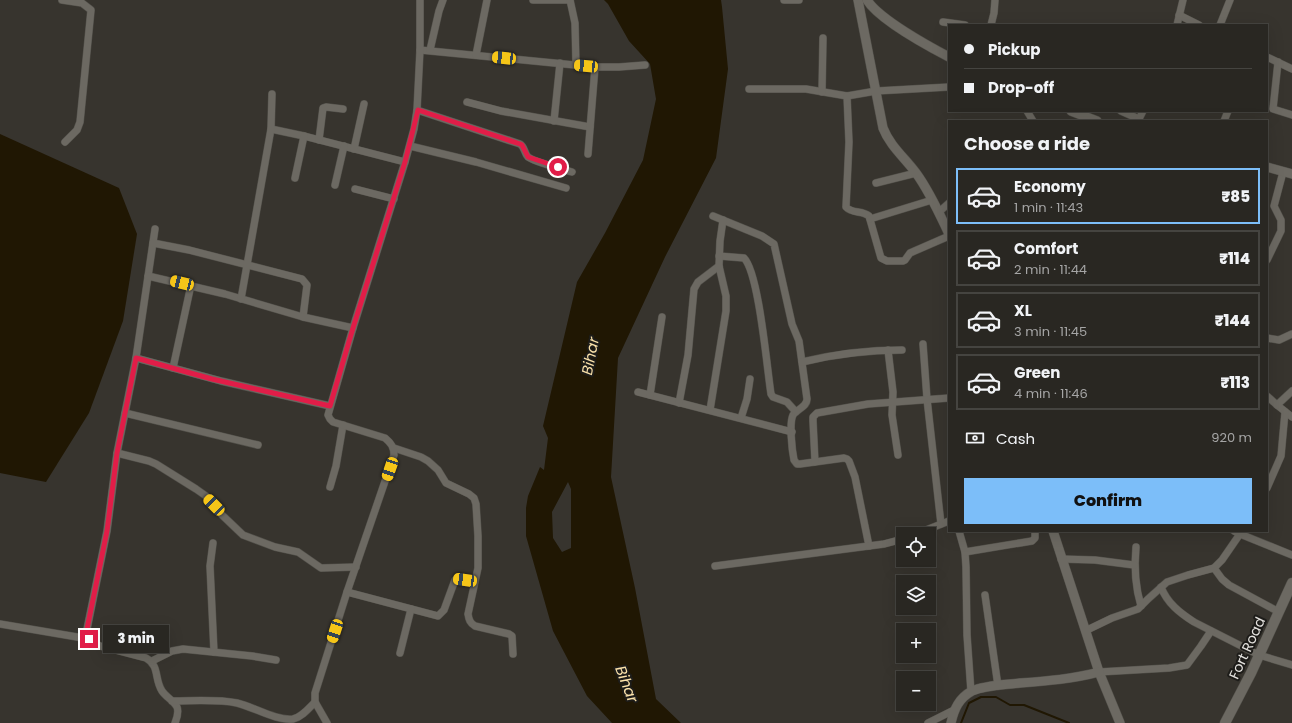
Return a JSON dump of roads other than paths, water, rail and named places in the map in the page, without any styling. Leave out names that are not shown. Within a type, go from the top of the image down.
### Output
[{"type":"main road","name":"Fort Road","points":[[1225,723],[1259,655],[1292,583]]},
{"type":"street","points":[[62,0],[82,3],[91,10],[80,122],[77,130],[65,142]]},
{"type":"street","points":[[327,723],[315,702],[315,693],[394,455],[394,448],[385,438],[333,422],[328,415],[353,328],[410,146],[418,110],[420,0]]},
{"type":"street","points":[[430,50],[443,0]]},
{"type":"street","points":[[476,55],[487,0]]},
{"type":"street","points":[[533,0],[570,0],[575,23],[576,65]]},
{"type":"street","points":[[784,0],[799,0]]},
{"type":"street","points":[[858,0],[883,128],[891,143],[916,173],[939,212],[948,233]]},
{"type":"street","points":[[867,0],[877,12],[948,56]]},
{"type":"street","points":[[991,24],[995,0]]},
{"type":"street","points":[[1177,24],[1183,0]]},
{"type":"street","points":[[1220,24],[1230,0]]},
{"type":"street","points":[[1179,15],[1197,24]]},
{"type":"street","points":[[943,22],[958,24]]},
{"type":"street","points":[[822,92],[823,38]]},
{"type":"street","points":[[420,50],[595,67],[645,65]]},
{"type":"street","points":[[1268,57],[1292,69]]},
{"type":"street","points":[[1278,62],[1273,108],[1292,115]]},
{"type":"street","points":[[554,121],[560,63]]},
{"type":"street","points":[[588,154],[595,67]]},
{"type":"street","points":[[750,89],[797,88],[847,96],[876,90],[948,86]]},
{"type":"street","points":[[241,299],[271,129],[272,94]]},
{"type":"street","points":[[847,96],[849,142],[845,204],[850,211],[867,214],[870,219],[881,258],[887,261],[903,261],[910,253],[948,235]]},
{"type":"street","points":[[467,102],[501,111],[590,127]]},
{"type":"street","points":[[354,149],[364,104]]},
{"type":"street","points":[[318,140],[323,108],[343,109]]},
{"type":"street","points":[[418,110],[520,144],[528,157],[572,172]]},
{"type":"street","points":[[1073,112],[1085,119]]},
{"type":"street","points":[[1123,112],[1139,120]]},
{"type":"street","points":[[271,129],[405,162]]},
{"type":"street","points":[[294,178],[304,136]]},
{"type":"street","points":[[335,185],[344,146]]},
{"type":"street","points":[[410,146],[476,162],[566,188]]},
{"type":"street","points":[[1268,167],[1288,173],[1274,206],[1281,220],[1281,231],[1268,258]]},
{"type":"street","points":[[876,183],[916,173]]},
{"type":"street","points":[[355,189],[394,199]]},
{"type":"street","points":[[870,219],[932,200]]},
{"type":"street","points":[[939,212],[948,204]]},
{"type":"street","points":[[713,216],[762,236],[774,244],[792,324],[799,341],[807,402],[796,412],[792,420],[793,457],[795,462],[800,464],[844,458],[849,461],[855,477],[869,546]]},
{"type":"street","points":[[710,410],[726,311],[726,296],[719,266],[723,220]]},
{"type":"street","points":[[89,639],[87,629],[107,531],[117,453],[136,358],[155,229]]},
{"type":"street","points":[[153,243],[248,264],[302,279],[307,284],[303,317]]},
{"type":"street","points":[[719,256],[744,258],[748,263],[757,291],[771,394],[773,397],[787,402],[796,412]]},
{"type":"street","points":[[679,402],[688,355],[694,288],[698,282],[719,266]]},
{"type":"street","points":[[148,276],[191,285],[303,317],[353,328]]},
{"type":"street","points":[[173,368],[191,285]]},
{"type":"street","points":[[650,395],[662,317]]},
{"type":"street","points":[[1268,338],[1279,340],[1292,334]]},
{"type":"street","points":[[923,344],[927,399],[941,524]]},
{"type":"street","points":[[888,350],[893,402],[892,415],[898,455]]},
{"type":"street","points":[[802,362],[836,354],[902,350]]},
{"type":"street","points":[[136,358],[330,406]]},
{"type":"street","points":[[741,418],[747,399],[750,379]]},
{"type":"street","points":[[1276,405],[1292,391]]},
{"type":"street","points":[[638,392],[792,432]]},
{"type":"street","points":[[1268,397],[1292,417]]},
{"type":"street","points":[[815,462],[813,421],[817,413],[893,402],[927,399],[948,400]]},
{"type":"street","points":[[1268,486],[1281,456],[1285,412]]},
{"type":"street","points":[[125,413],[258,445]]},
{"type":"street","points":[[330,487],[336,466],[343,425]]},
{"type":"street","points":[[394,448],[421,457],[428,461],[438,470],[446,483],[474,498],[476,504],[478,536],[478,568],[468,614],[469,619],[471,624],[475,626],[512,636],[513,654]]},
{"type":"street","points":[[117,453],[156,464],[196,489],[214,505],[239,532],[248,538],[298,552],[322,568],[356,567]]},
{"type":"street","points":[[934,527],[948,521]]},
{"type":"street","points":[[959,532],[965,552],[967,635],[972,692]]},
{"type":"street","points":[[965,552],[1032,541],[1035,538],[1035,532]]},
{"type":"street","points":[[1053,532],[1099,672],[1120,723]]},
{"type":"street","points":[[1085,631],[1112,618],[1138,609],[1161,587],[1174,579],[1214,568],[1222,560],[1238,532],[1292,555]]},
{"type":"street","points":[[716,566],[896,542]]},
{"type":"street","points":[[213,543],[210,566],[214,652]]},
{"type":"street","points":[[1136,547],[1134,565],[1135,583],[1141,606]]},
{"type":"street","points":[[1061,559],[1095,560],[1134,565]]},
{"type":"street","points":[[1214,568],[1222,579],[1229,585],[1279,612]]},
{"type":"street","points":[[348,592],[434,616],[440,615],[444,610],[455,580],[465,580]]},
{"type":"street","points":[[1161,587],[1167,599],[1179,612],[1194,622],[1259,655],[1292,665]]},
{"type":"street","points":[[985,595],[998,686]]},
{"type":"street","points":[[400,653],[411,609]]},
{"type":"street","points":[[0,624],[89,639],[100,646],[146,658],[152,661],[156,668],[158,683],[162,691],[177,708],[178,712],[175,723]]},
{"type":"street","points":[[951,723],[954,710],[958,703],[972,692],[998,686],[1063,679],[1099,672],[1169,668],[1187,665],[1211,631]]},
{"type":"street","points":[[152,661],[177,650],[214,652],[276,660]]},
{"type":"street","points":[[172,701],[237,703],[280,718],[288,719],[301,716],[315,702]]},
{"type":"street","points":[[928,723],[954,710]]},
{"type":"water","name":"Bihar","points":[[604,0],[721,0],[722,7],[728,69],[716,158],[665,257],[618,358],[611,477],[635,588],[656,699],[681,723],[612,723],[587,696],[553,631],[526,536],[526,508],[528,496],[540,467],[544,470],[548,438],[543,426],[577,282],[605,233],[643,160],[656,99],[650,64],[629,41],[608,4]],"holes":[[[568,482],[571,489],[571,548],[562,552],[553,538],[552,512]]]},
{"type":"water","points":[[0,134],[119,188],[137,234],[123,321],[89,413],[46,482],[0,473]]},
{"type":"waterway","points":[[961,723],[969,703],[981,697],[996,697],[1010,705],[1024,705],[1069,723]]}]
